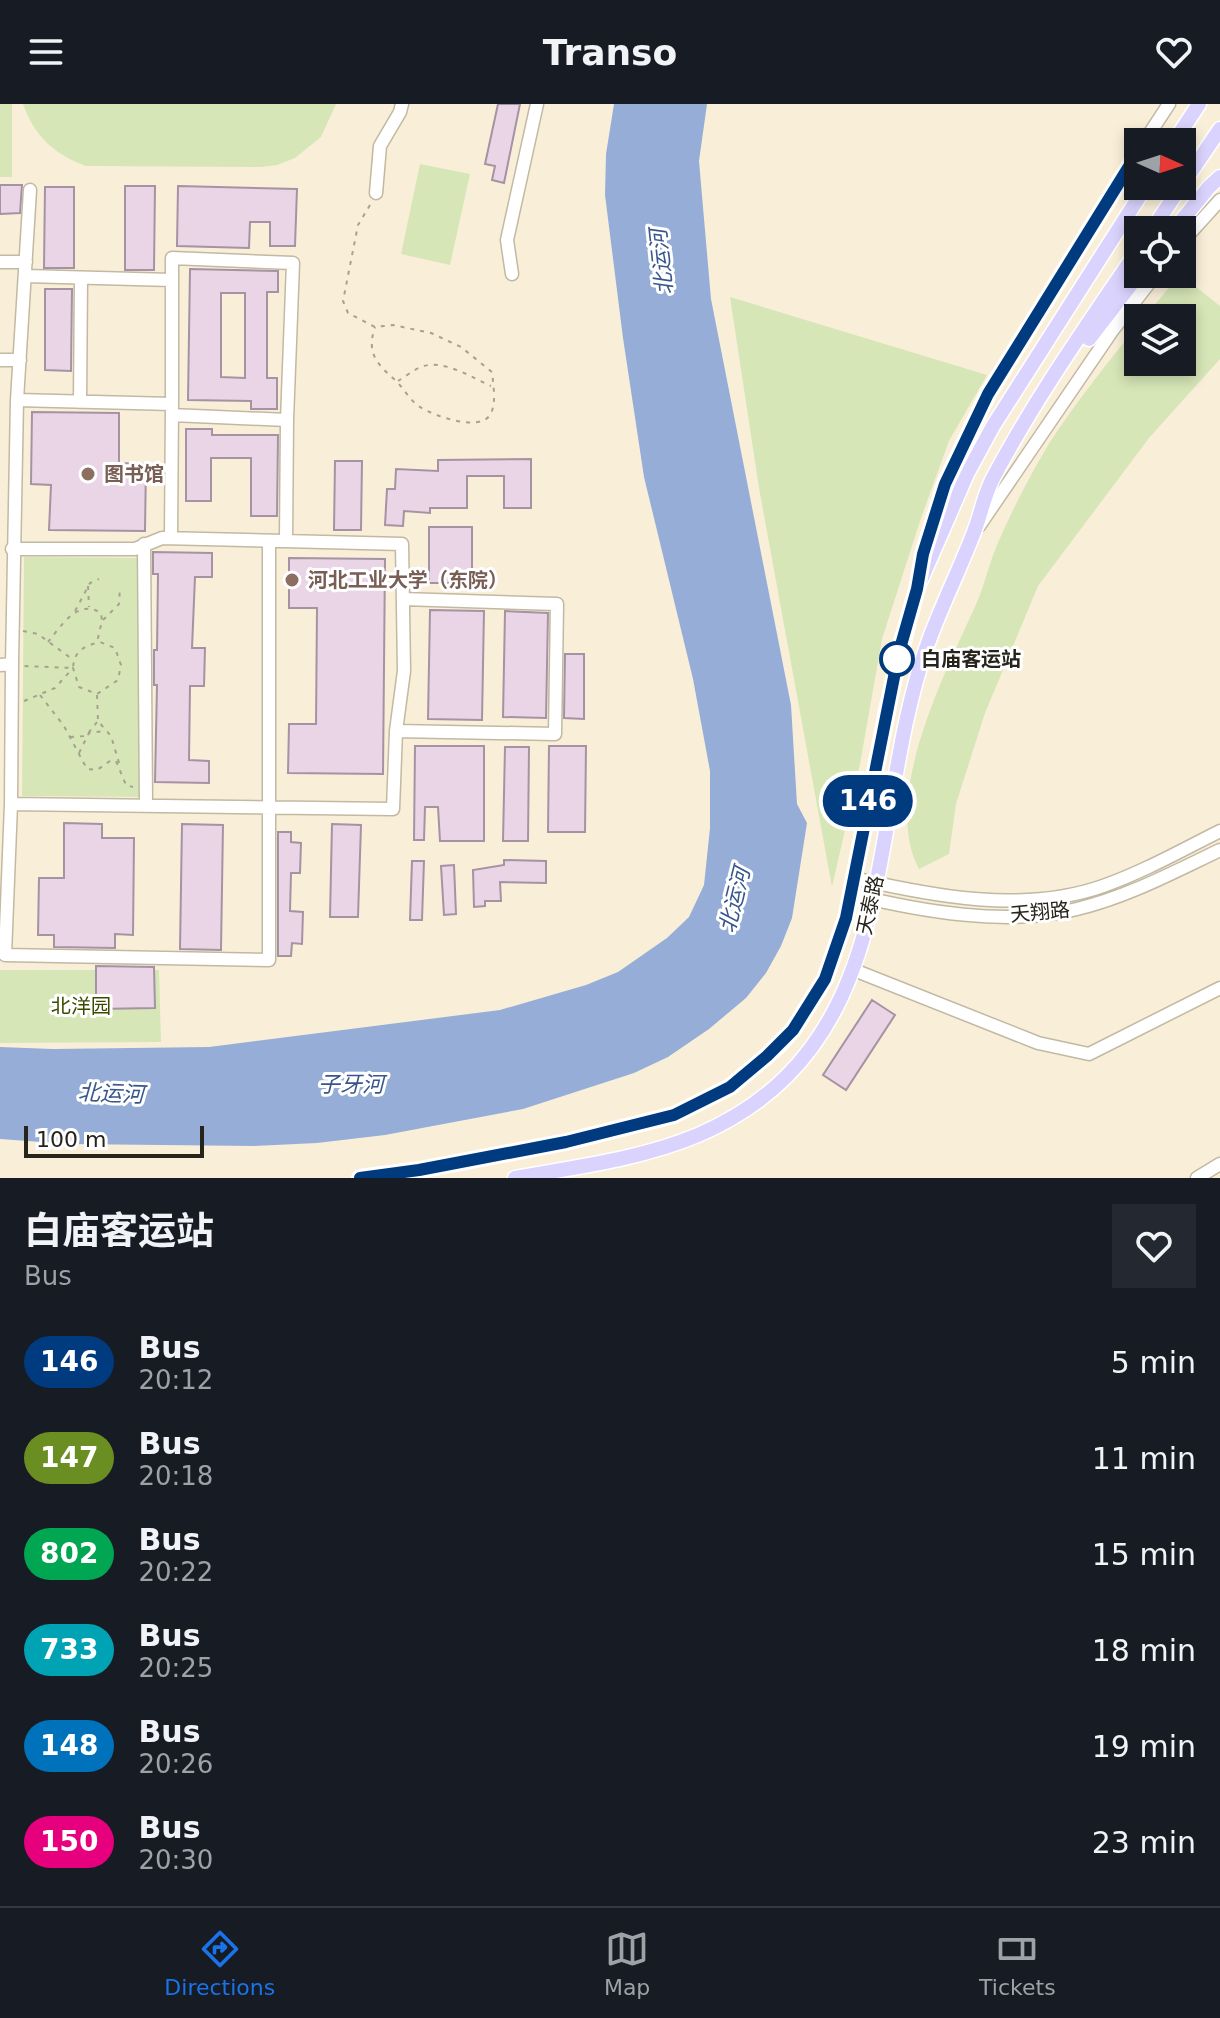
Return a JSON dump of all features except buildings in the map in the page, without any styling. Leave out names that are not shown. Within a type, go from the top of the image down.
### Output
[{"type":"main road","points":[[1183,128],[1199,104]]},
{"type":"main road","points":[[1196,165],[1220,129]]},
{"type":"main road","points":[[1185,216],[1220,177]]},
{"type":"main road","name":"天泰路","points":[[360,1178],[427,1173],[649,1123],[704,1102],[730,1087],[780,1045],[815,998],[834,956],[854,878],[899,652],[917,589],[967,474],[993,426],[1137,200]]},
{"type":"main road","points":[[1013,442],[1124,271]]},
{"type":"main road","points":[[1013,442],[1128,288]]},
{"type":"main road","name":"天泰路","points":[[515,1178],[655,1149],[696,1136],[736,1116],[777,1085],[805,1055],[829,1021],[854,970],[873,900],[901,745],[919,669],[973,535],[990,484],[1013,442]]},
{"type":"street","points":[[376,193],[380,146],[402,104]]},
{"type":"street","points":[[512,274],[507,240],[537,104]]},
{"type":"street","points":[[1153,128],[1169,104]]},
{"type":"street","points":[[917,589],[935,513],[966,437],[988,394],[1124,175]]},
{"type":"street","points":[[30,190],[17,400],[12,631],[6,665],[12,706],[5,955],[269,960],[269,541]]},
{"type":"street","points":[[1196,227],[1220,200]]},
{"type":"street","points":[[171,538],[172,258],[293,263],[286,541]]},
{"type":"street","points":[[0,262],[26,262]]},
{"type":"street","points":[[25,276],[172,280]]},
{"type":"street","points":[[80,402],[81,278]]},
{"type":"street","points":[[973,535],[1112,331],[1145,288]]},
{"type":"street","points":[[0,360],[20,360]]},
{"type":"street","points":[[17,400],[80,402],[287,420]]},
{"type":"street","points":[[0,458],[15,458]]},
{"type":"street","points":[[11,804],[393,809],[396,731],[404,671],[402,544],[171,538],[135,549],[12,549]]},
{"type":"street","points":[[144,544],[146,805]]},
{"type":"street","points":[[396,731],[555,734],[557,604],[403,599]]},
{"type":"street","name":"天翔路","points":[[854,878],[958,897],[1066,896],[1102,886],[1220,831]]},
{"type":"street","name":"天翔路","points":[[850,894],[951,913],[1036,915],[1075,910],[1115,898],[1220,850]]},
{"type":"street","points":[[854,970],[1038,1043],[1089,1054],[1220,988]]},
{"type":"street","points":[[1197,1178],[1220,1164]]},
{"type":"path","points":[[375,327],[372,342],[376,361],[382,371],[420,407],[433,414],[467,422],[480,422],[489,416],[493,404],[492,372],[461,347],[431,333],[393,325],[375,327],[348,313],[343,301],[358,225],[376,193]]},
{"type":"path","points":[[397,382],[422,366],[432,365],[493,386]]},
{"type":"path","points":[[48,642],[74,612],[88,586],[99,579]]},
{"type":"path","points":[[88,586],[89,608]]},
{"type":"path","points":[[102,621],[119,604],[120,587]]},
{"type":"path","points":[[74,612],[89,608],[101,613],[97,643]]},
{"type":"path","points":[[12,631],[38,634],[73,660]]},
{"type":"path","points":[[100,642],[115,648],[121,665],[118,680],[97,694],[79,687],[73,660],[83,647],[100,642]]},
{"type":"path","points":[[6,665],[73,668]]},
{"type":"path","points":[[12,706],[55,688],[73,668]]},
{"type":"path","points":[[79,754],[98,721],[97,694]]},
{"type":"path","points":[[40,695],[70,737],[87,769],[97,770],[110,761],[115,750]]},
{"type":"path","points":[[98,721],[111,736],[126,785],[146,791]]},
{"type":"path","points":[[70,737],[106,730]]},
{"type":"path","points":[[110,761],[116,761],[121,768]]},
{"type":"green space","points":[[0,104],[12,104],[12,177],[0,177]]},
{"type":"green space","points":[[23,104],[336,104],[321,137],[295,158],[261,167],[86,166],[64,156],[47,143],[33,126]]},
{"type":"green space","points":[[420,164],[470,174],[450,265],[401,254]]},
{"type":"green space","points":[[1196,287],[1220,306],[1220,359],[1149,438],[1038,586],[985,713],[956,804],[949,854],[919,869],[909,840],[907,808],[921,737],[997,545],[1050,442],[1124,343],[1124,376],[1196,376],[1196,304],[1155,304],[1169,288]]},
{"type":"green space","points":[[730,297],[987,375],[949,441],[882,639],[860,764],[832,887],[759,488]]},
{"type":"green space","points":[[24,557],[145,558],[143,797],[22,796]]},
{"type":"green space","name":"北洋园","points":[[0,970],[159,970],[161,1042],[0,1043]]},
{"type":"water","name":"子牙河","points":[[614,104],[707,104],[699,161],[711,299],[791,705],[797,804],[807,823],[792,918],[766,973],[746,998],[709,1029],[668,1057],[634,1073],[523,1109],[385,1135],[317,1143],[254,1146],[69,1144],[0,1139],[0,1047],[209,1047],[500,1010],[586,985],[618,972],[667,938],[689,917],[704,885],[710,828],[710,771],[693,679],[644,477],[623,338],[605,195],[606,154]]},
{"type":"bus line","name":"146","points":[[360,1178],[566,1142],[674,1115],[730,1087],[780,1045],[793,1030],[825,979],[846,918],[899,652],[917,589],[923,554],[945,484],[988,394],[1124,175]]},
{"type":"place","name":"图书馆","points":[[88,474]]},
{"type":"place","name":"河北工业大学（东院）","points":[[292,580]]},
{"type":"place","name":"白庙客运站","points":[[897,659]]},
{"type":"water label","name":"北运河","points":[[661,262]]},
{"type":"water label","name":"北运河","points":[[734,900]]},
{"type":"water label","name":"北运河","points":[[111,1093]]}]
